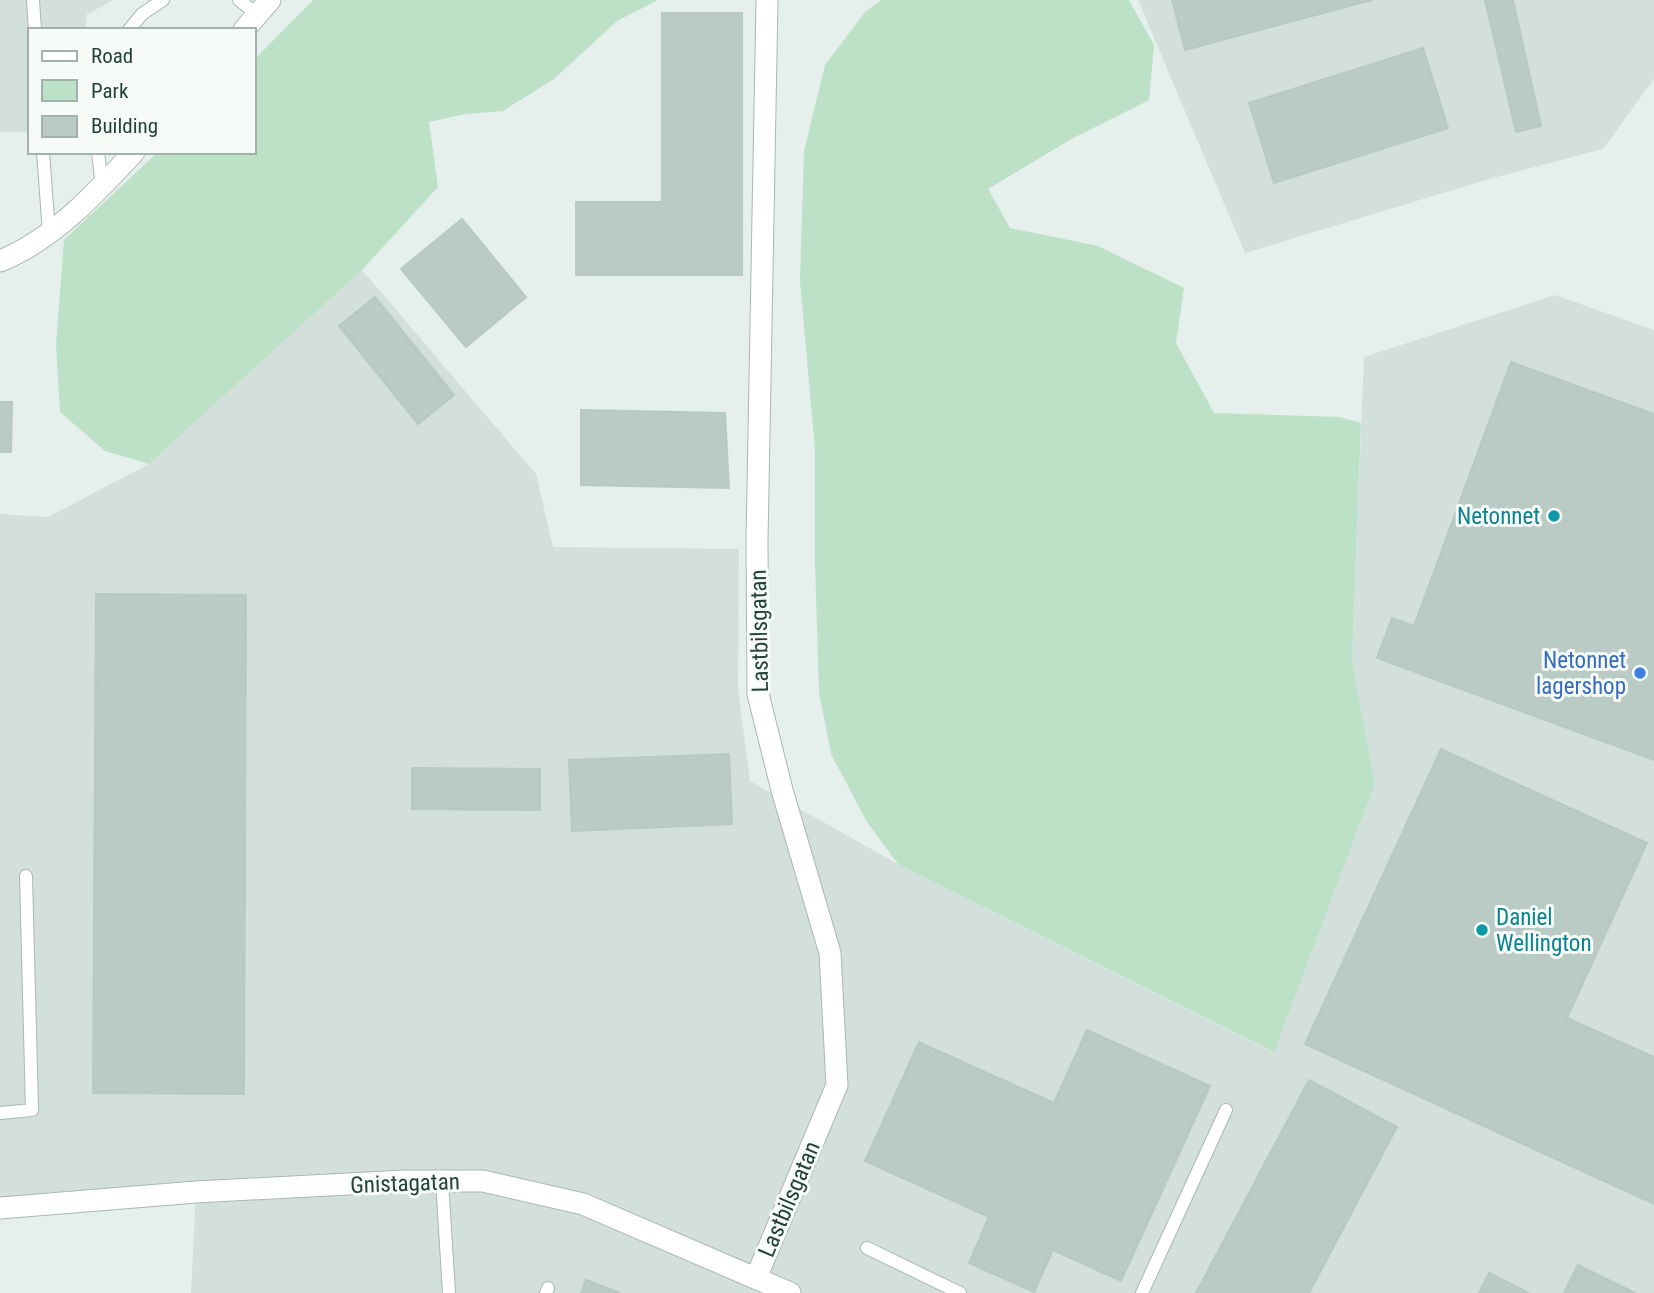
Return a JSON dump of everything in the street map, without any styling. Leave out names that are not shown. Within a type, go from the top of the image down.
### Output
[{"type":"street","name":"Lastbilsgatan","points":[[756,1278],[837,1085],[830,953],[782,790],[758,694],[757,541],[766,0]]},
{"type":"street","points":[[0,261],[13,256],[48,233],[102,187],[132,154]]},
{"type":"street","name":"Gnistagatan","points":[[0,1208],[210,1192],[484,1181],[583,1204],[790,1293]]},
{"type":"lane","points":[[33,0],[35,28]]},
{"type":"lane","points":[[131,28],[142,14],[163,0]]},
{"type":"lane","points":[[239,0],[257,15]]},
{"type":"lane","points":[[43,154],[48,233]]},
{"type":"lane","points":[[97,154],[102,187]]},
{"type":"lane","points":[[0,1113],[32,1110],[26,876]]},
{"type":"lane","points":[[1142,1293],[1226,1110]]},
{"type":"lane","points":[[442,1181],[449,1293]]},
{"type":"lane","points":[[867,1248],[961,1293]]},
{"type":"shaded area","points":[[0,0],[114,0],[87,14],[85,28],[28,28],[28,132],[0,132]]},
{"type":"shaded area","points":[[1138,0],[1654,0],[1654,79],[1603,149],[1489,179],[1245,253]]},
{"type":"shaded area","points":[[362,270],[536,474],[553,547],[739,549],[738,688],[750,781],[898,864],[1273,1052],[1375,783],[1352,662],[1364,357],[1555,295],[1654,330],[1654,1293],[191,1293],[196,1192],[0,1208],[0,514],[48,517],[149,464]]},
{"type":"green space","points":[[313,0],[658,0],[617,21],[554,79],[503,111],[465,114],[429,122],[438,187],[362,270],[149,464],[105,451],[60,412],[56,345],[64,240],[156,154],[256,154],[256,58]]},
{"type":"green space","points":[[881,0],[1129,0],[1154,45],[1149,100],[1073,138],[988,189],[1010,228],[1098,246],[1184,288],[1176,343],[1214,413],[1339,417],[1361,423],[1352,662],[1375,783],[1274,1052],[898,864],[867,822],[831,754],[819,692],[815,450],[800,281],[804,151],[825,65],[865,12]]},
{"type":"building","points":[[1172,0],[1372,0],[1185,50]]},
{"type":"building","points":[[1485,0],[1513,0],[1541,126],[1516,132]]},
{"type":"building","points":[[662,13],[742,13],[742,275],[576,275],[576,202],[662,202]]},
{"type":"building","points":[[1423,48],[1448,128],[1274,183],[1249,103]]},
{"type":"building","points":[[462,219],[526,297],[466,347],[401,269]]},
{"type":"building","points":[[375,297],[454,395],[418,424],[339,326]]},
{"type":"building","name":"Netonnet","points":[[1511,362],[1654,414],[1654,760],[1377,658],[1392,618],[1414,626]]},
{"type":"building","points":[[0,402],[12,402],[11,452],[0,452]]},
{"type":"building","points":[[581,410],[725,413],[729,488],[581,485]]},
{"type":"building","points":[[96,594],[246,595],[244,1094],[93,1093]]},
{"type":"building","name":"Daniel Wellington","points":[[1441,749],[1647,843],[1567,1018],[1654,1057],[1654,1204],[1305,1044]]},
{"type":"building","points":[[729,754],[732,824],[572,831],[569,760]]},
{"type":"building","points":[[412,768],[540,769],[540,810],[412,809]]},
{"type":"building","points":[[1087,1030],[1210,1086],[1121,1281],[1053,1250],[1034,1292],[969,1263],[989,1217],[865,1161],[919,1042],[1054,1103]]},
{"type":"building","points":[[1309,1080],[1397,1127],[1309,1293],[1196,1293]]},
{"type":"building","points":[[1578,1265],[1635,1293],[1564,1293]]},
{"type":"building","points":[[1489,1273],[1529,1293],[1479,1293]]},
{"type":"building","points":[[586,1280],[620,1293],[581,1293]]},
{"type":"place","name":"Netonnet","points":[[1554,516]]},
{"type":"place","name":"Netonnet lagershop","points":[[1640,673]]},
{"type":"place","name":"Daniel Wellington","points":[[1482,930]]}]
